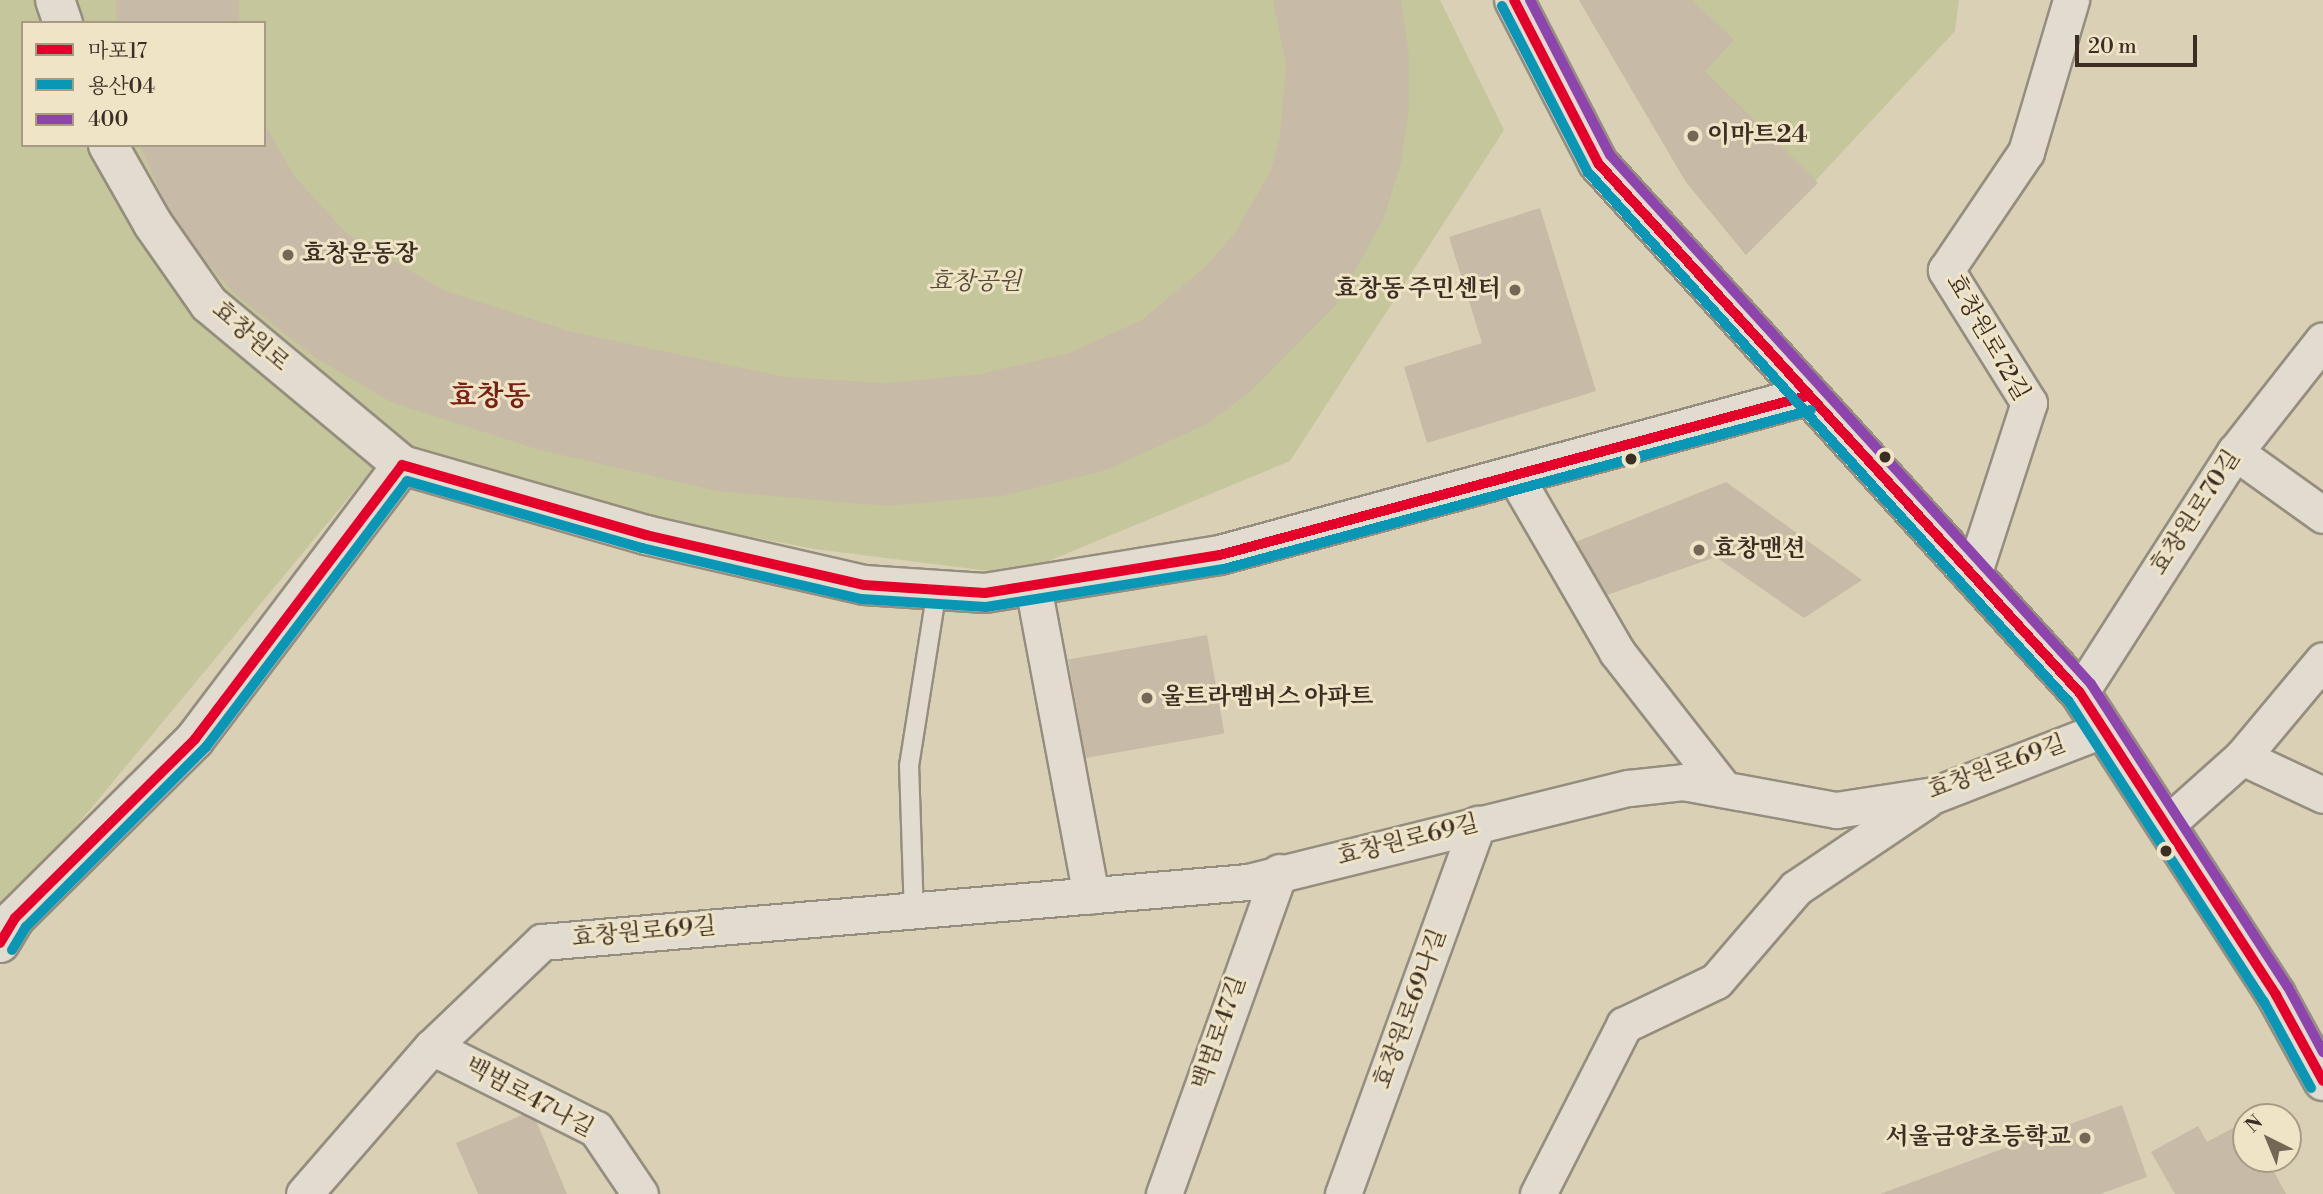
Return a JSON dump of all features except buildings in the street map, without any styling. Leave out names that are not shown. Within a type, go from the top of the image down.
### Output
[{"type":"street","points":[[55,0],[62,21]]},
{"type":"street","points":[[1514,0],[1598,163],[1807,396],[1974,572],[2080,693],[2276,995],[2323,1082]]},
{"type":"street","name":"효창원로72길","points":[[1974,572],[2029,403],[1946,270],[2026,152],[2070,0]]},
{"type":"street","name":"효창원로","points":[[109,147],[153,224],[209,304],[402,465]]},
{"type":"street","name":"효창원로70길","points":[[2080,693],[2235,452],[2323,340]]},
{"type":"street","points":[[0,943],[15,918],[195,738],[402,465],[646,535],[864,585],[985,593],[1220,555],[1807,396]]},
{"type":"street","points":[[2235,452],[2323,515]]},
{"type":"street","points":[[1515,476],[1617,652],[1724,789]]},
{"type":"street","points":[[1033,586],[1091,896]]},
{"type":"street","points":[[2167,824],[2242,757],[2323,660]]},
{"type":"street","name":"효창원로69길","points":[[304,1194],[432,1047],[542,942],[914,915],[1248,882],[1629,788],[1683,782],[1836,810],[1934,795],[2104,729]]},
{"type":"street","points":[[2242,757],[2323,795]]},
{"type":"street","points":[[1538,1194],[1624,1025],[1716,981],[1796,888],[1934,795]]},
{"type":"street","name":"효창원로69나길","points":[[1343,1194],[1478,824]]},
{"type":"street","name":"백범로47길","points":[[1164,1194],[1279,873]]},
{"type":"street","name":"백범로47나길","points":[[432,1047],[596,1129],[640,1194]]},
{"type":"lane","points":[[914,915],[909,766],[937,590]]},
{"type":"green space","name":"효창공원","points":[[0,0],[1440,0],[1504,130],[1290,461],[1034,567],[989,571],[815,549],[375,466],[0,918]]},
{"type":"green space","points":[[1579,0],[1959,0],[1955,31],[1746,255],[1686,182]]},
{"type":"transit line","name":"마포17","points":[[1514,0],[1598,163],[2080,693],[2276,995],[2323,1081]]},
{"type":"transit line","name":"400","points":[[1530,0],[1610,155],[2091,684],[2288,987],[2323,1052]]},
{"type":"transit line","name":"용산04","points":[[1502,6],[1587,171],[2069,702],[2264,1002],[2311,1088]]},
{"type":"transit line","name":"마포17","points":[[0,943],[15,918],[195,739],[402,465],[646,535],[864,585],[985,593],[1220,555],[1807,396]]},
{"type":"transit line","name":"용산04","points":[[12,950],[26,927],[206,747],[407,481],[642,548],[861,599],[986,607],[1224,569],[1811,410]]},
{"type":"place","name":"이마트24","points":[[1693,136]]},
{"type":"place","name":"효창운동장","points":[[288,255]]},
{"type":"place","name":"효창동 주민센터","points":[[1515,290]]},
{"type":"place","name":"효창맨션","points":[[1699,550]]},
{"type":"place","name":"울트라멤버스 아파트","points":[[1147,698]]},
{"type":"place","name":"서울금양초등학교","points":[[2085,1138]]},
{"type":"district","name":"효창동","points":[[490,397]]}]
